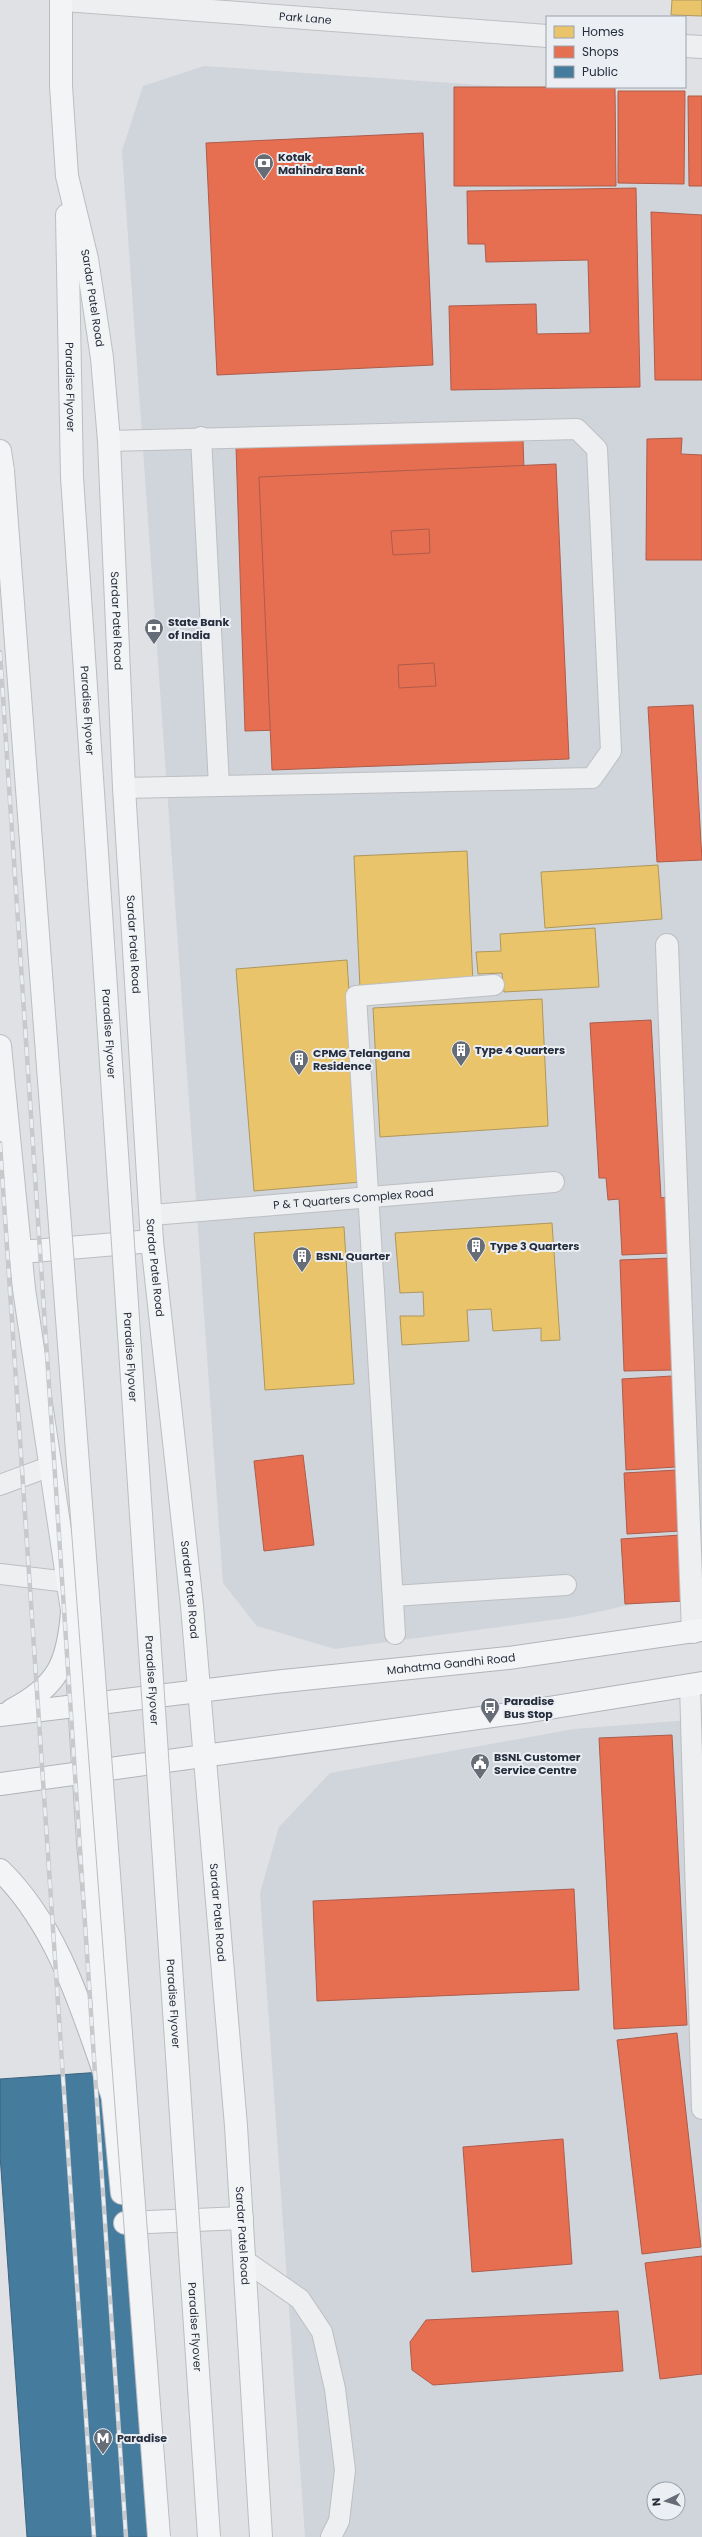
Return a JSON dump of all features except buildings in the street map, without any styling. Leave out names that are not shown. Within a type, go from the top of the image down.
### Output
[{"type":"main road","name":"Sardar Patel Road","points":[[61,0],[61,86],[67,176],[87,259],[102,358],[109,441],[124,788],[152,1216],[152,1241],[191,1598],[236,2126],[261,2537]]},
{"type":"main road","name":"Paradise Flyover","points":[[67,176],[72,477],[209,2537]]},
{"type":"main road","points":[[1,461],[159,2537]]},
{"type":"main road","points":[[0,1046],[21,1252],[72,1612],[83,1771],[144,2426],[149,2537]]},
{"type":"main road","points":[[21,1252],[152,1241]]},
{"type":"main road","points":[[3,1714],[34,1699],[56,1675],[70,1645],[72,1612]]},
{"type":"main road","name":"Mahatma Gandhi Road","points":[[3,1714],[198,1691],[508,1658],[698,1631]]},
{"type":"main road","points":[[0,1784],[204,1754],[530,1711],[696,1684]]},
{"type":"main road","points":[[0,1870],[12,1882],[39,1920],[66,1972],[114,2100]]},
{"type":"main road","points":[[125,2223],[242,2218]]},
{"type":"street","name":"Park Lane","points":[[64,0],[546,36]]},
{"type":"street","points":[[686,46],[702,47]]},
{"type":"street","points":[[667,945],[698,1631]]},
{"type":"lane","points":[[109,441],[201,437],[577,429],[597,449],[611,751],[592,778],[124,788]]},
{"type":"lane","points":[[201,437],[220,786]]},
{"type":"lane","points":[[395,1634],[356,996],[494,985]]},
{"type":"lane","name":"P & T Quarters Complex Road","points":[[152,1216],[554,1182]]},
{"type":"lane","points":[[0,1485],[51,1466]]},
{"type":"lane","points":[[0,1574],[68,1582]]},
{"type":"lane","points":[[393,1596],[566,1585]]},
{"type":"lane","points":[[696,1684],[702,2110]]},
{"type":"lane","points":[[244,2260],[300,2299],[322,2332],[335,2389],[345,2470],[339,2521],[331,2537]]},
{"type":"shaded area","points":[[204,66],[702,100],[702,1589],[574,1617],[335,1649],[257,1626],[223,1583],[122,151],[143,86]]},
{"type":"shaded area","points":[[702,1719],[702,2537],[305,2537],[260,1893],[279,1827],[330,1773],[574,1729]]},
{"type":"railway","points":[[0,652],[126,2537]]},
{"type":"railway","points":[[0,1143],[94,2537]]},
{"type":"place","name":"Kotak Mahindra Bank","points":[[264,180]]},
{"type":"place","name":"State Bank of India","points":[[154,645]]},
{"type":"place","name":"Type 4 Quarters","points":[[461,1067]]},
{"type":"place","name":"CPMG Telangana Residence","points":[[299,1076]]},
{"type":"place","name":"Type 3 Quarters","points":[[476,1263]]},
{"type":"place","name":"BSNL Quarter","points":[[302,1273]]},
{"type":"place","name":"Paradise Bus Stop","points":[[490,1724]]},
{"type":"place","name":"BSNL Customer Service Centre","points":[[480,1780]]},
{"type":"place","name":"Paradise","points":[[103,2455]]}]
